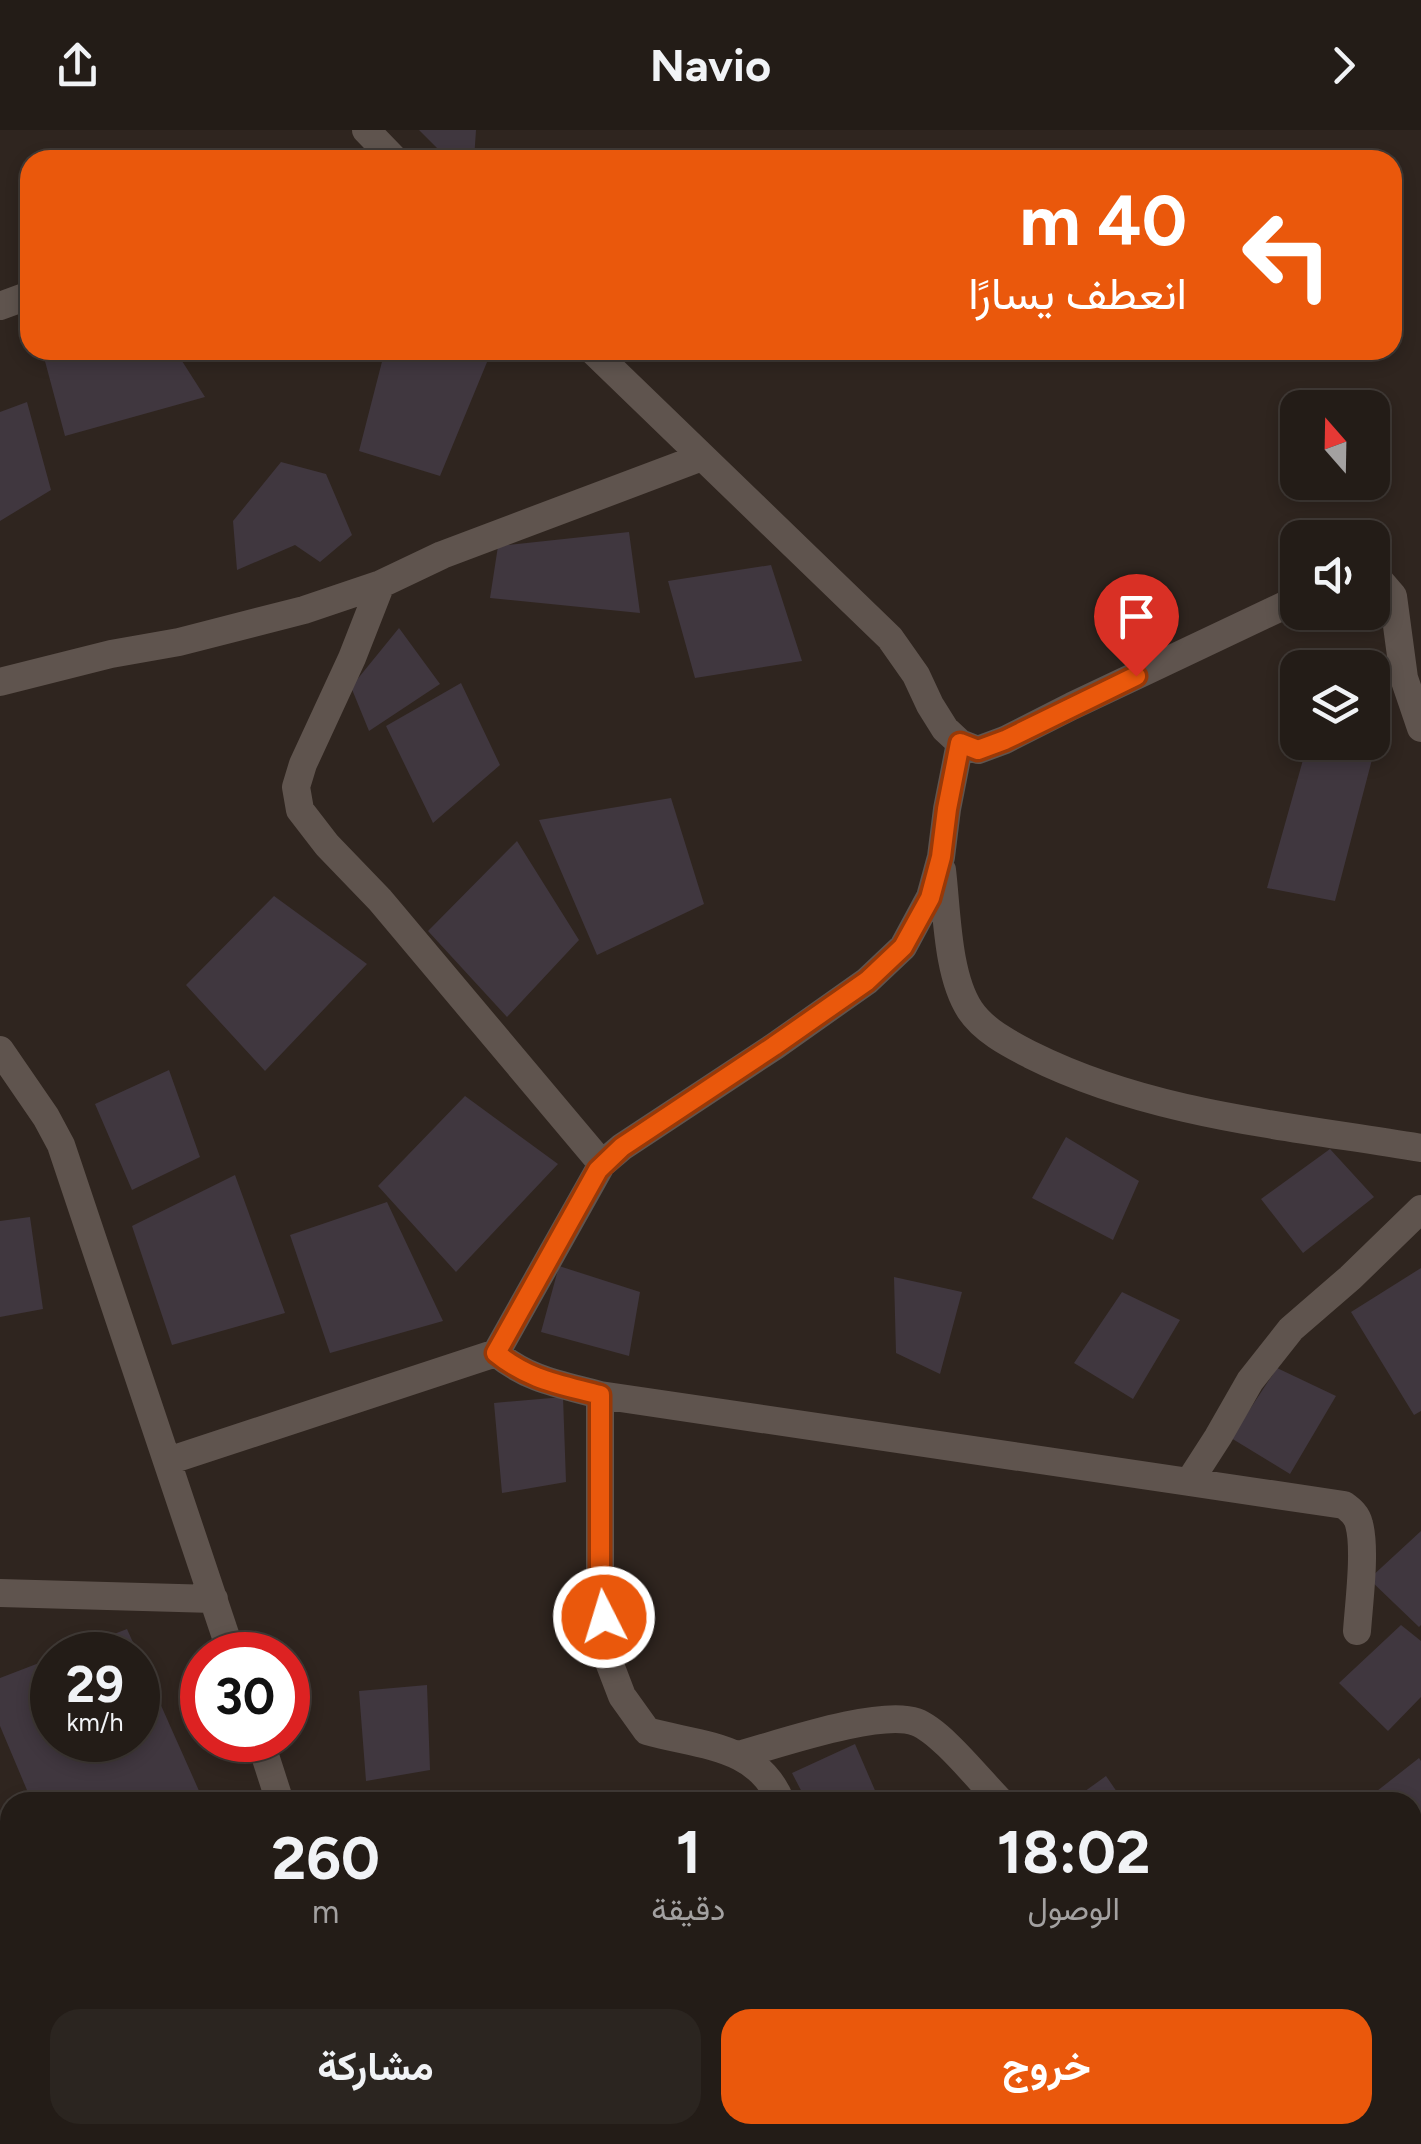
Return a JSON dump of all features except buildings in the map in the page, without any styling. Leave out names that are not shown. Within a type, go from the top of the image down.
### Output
[{"type":"street","points":[[366,130],[386,150]]},
{"type":"street","points":[[602,360],[890,638],[946,729],[960,743],[978,750],[1280,608]]},
{"type":"street","points":[[0,682],[304,610],[380,584],[442,555],[702,456]]},
{"type":"street","points":[[380,584],[352,658],[303,764],[296,787],[300,810],[602,1164]]},
{"type":"street","points":[[1390,592],[1404,678],[1421,728]]},
{"type":"street","points":[[168,1461],[496,1353],[602,1164],[867,981],[903,947],[930,898],[941,857],[960,743]]},
{"type":"street","points":[[941,857],[956,980],[972,1013],[1002,1040],[1066,1072],[1181,1108],[1421,1148]]},
{"type":"street","points":[[0,1050],[61,1145],[225,1632]]},
{"type":"street","points":[[1189,1482],[1250,1381],[1291,1329],[1421,1209]]},
{"type":"street","points":[[496,1353],[514,1368],[534,1377],[600,1395],[1344,1504],[1359,1522],[1358,1631]]},
{"type":"street","points":[[600,1395],[604,1649],[622,1696],[646,1731],[739,1754],[762,1770],[776,1792]]},
{"type":"street","points":[[0,1593],[214,1599]]},
{"type":"street","points":[[739,1754],[870,1720],[892,1718],[916,1722],[939,1736],[992,1792]]},
{"type":"street","points":[[267,1762],[277,1792]]},
{"type":"route","points":[[604,1617],[600,1578],[600,1395],[534,1377],[514,1368],[496,1353],[580,1201],[602,1164],[622,1147],[867,981],[903,947],[930,898],[941,857],[960,743],[978,750],[1005,740],[1136,676]]}]
